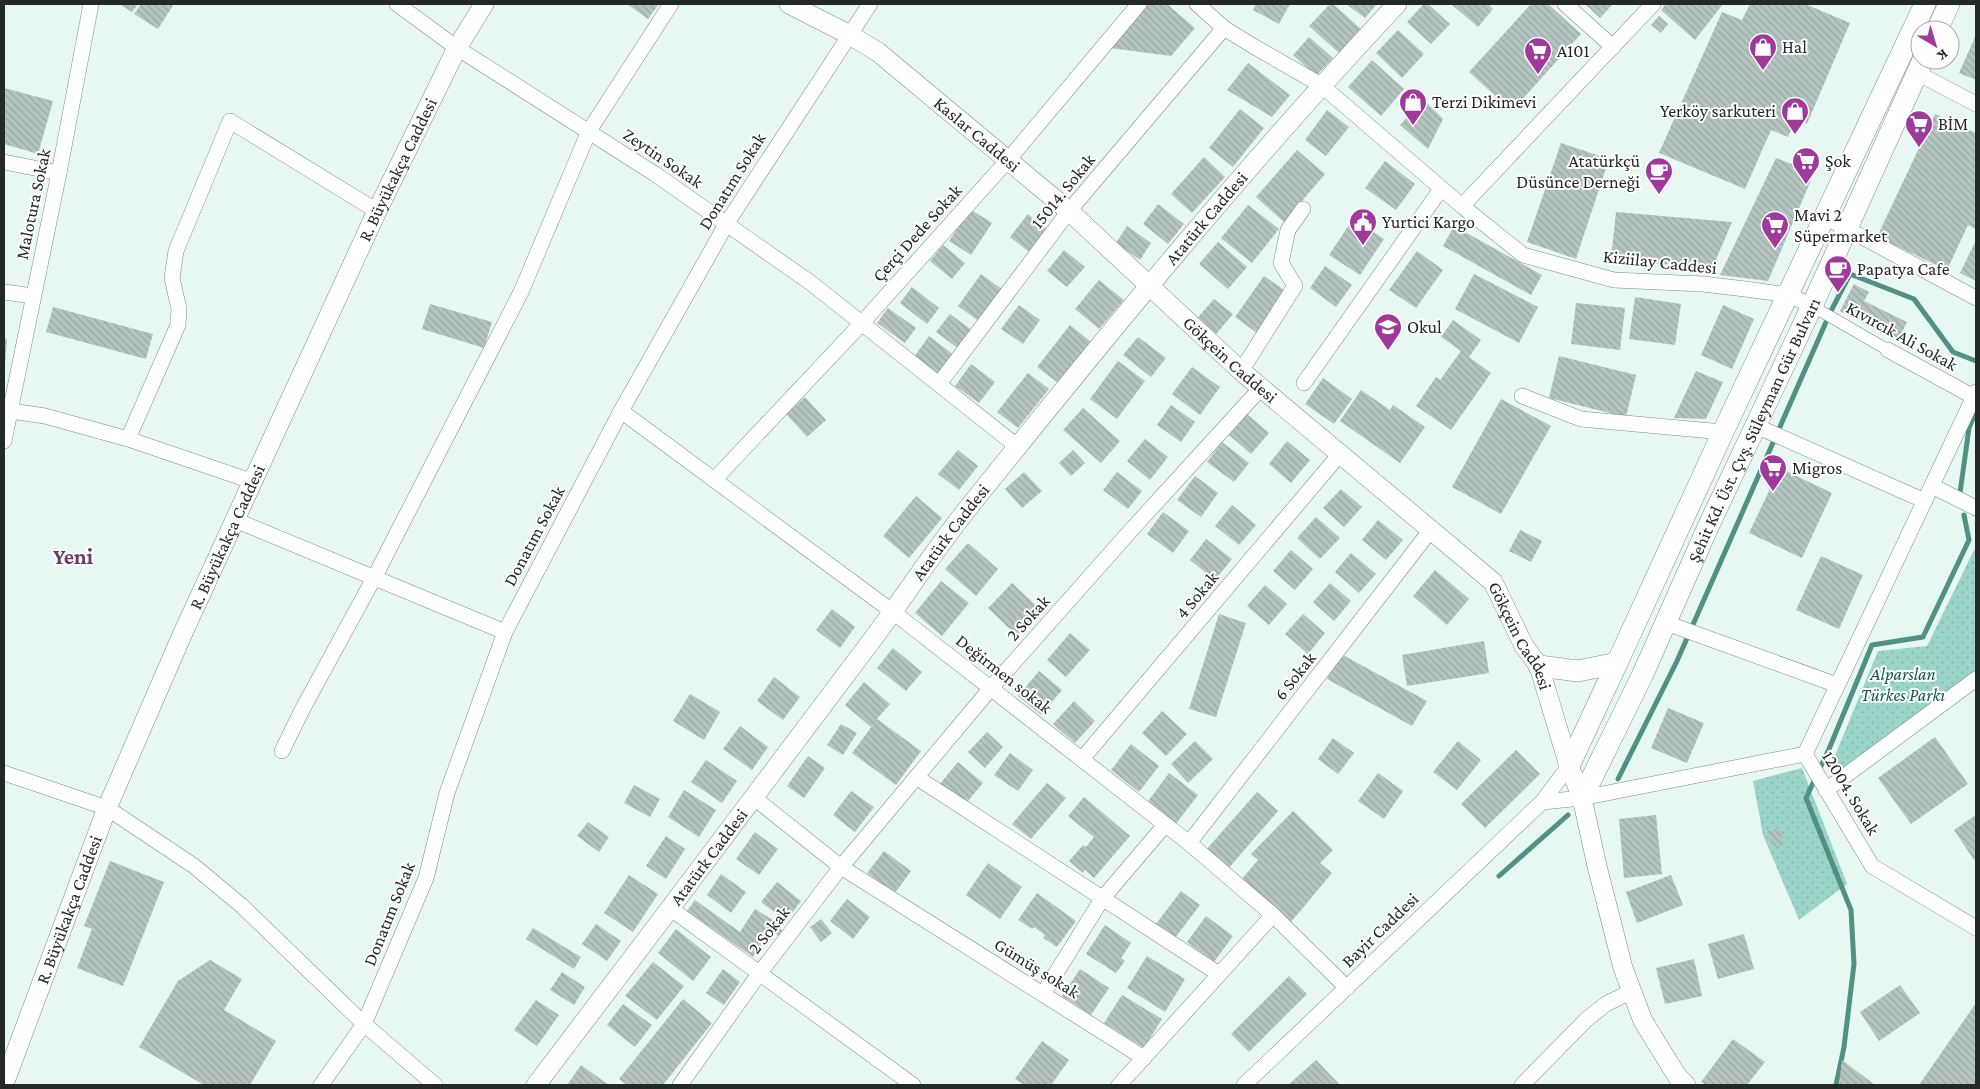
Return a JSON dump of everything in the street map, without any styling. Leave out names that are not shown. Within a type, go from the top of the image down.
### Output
[{"type":"main road","name":"Şehit Kd. Üst. Çvş. Süleyman Gür Bulvarı","points":[[1570,766],[1723,432],[1925,4]]},
{"type":"main road","points":[[1940,20],[1945,5]]},
{"type":"main road","name":"Şehit Kd. Üst. Çvş. Süleyman Gür Bulvarı","points":[[1582,798],[1642,676],[1673,626],[1708,527],[1761,429],[1818,310],[1847,229],[1919,70]]},
{"type":"main road","points":[[1539,666],[1578,671],[1617,663]]},
{"type":"street","name":"Malotura Sokak","points":[[4,441],[7,411],[34,296],[91,4]]},
{"type":"street","name":"Zeytin Sokak","points":[[397,4],[457,48],[655,174],[811,283],[1018,448]]},
{"type":"street","name":"R. Büyükakça Caddesi","points":[[4,1084],[107,808],[182,635],[254,482],[376,212],[457,48],[484,4]]},
{"type":"street","points":[[282,751],[302,710],[374,578],[520,292],[589,132],[671,4]]},
{"type":"street","name":"Kaslar Caddesi","points":[[789,4],[848,34],[878,52],[1069,212],[1150,286]]},
{"type":"street","name":"Donatım Sokak","points":[[321,1085],[364,1024],[426,878],[447,793],[505,632],[621,411],[727,224],[848,34],[870,4]]},
{"type":"street","name":"Çerçi Dede Sokak","points":[[714,480],[862,323],[1008,160],[1139,4]]},
{"type":"street","name":"Kiziilay Caddesi","points":[[1197,4],[1224,28],[1321,85],[1441,189],[1523,255],[1614,280],[1704,284],[1789,295],[1818,310]]},
{"type":"street","name":"Atatürk Caddesi","points":[[536,1085],[671,909],[893,612],[967,509],[1150,286],[1321,85],[1397,4]]},
{"type":"street","points":[[1565,4],[1613,47]]},
{"type":"street","points":[[1462,206],[1653,4]]},
{"type":"street","name":"15014. Sokak","points":[[939,384],[1069,212],[1224,28]]},
{"type":"street","points":[[1925,70],[1976,104]]},
{"type":"street","points":[[128,439],[176,332],[179,309],[172,278],[176,251],[230,121],[376,212]]},
{"type":"street","points":[[4,162],[59,173]]},
{"type":"street","points":[[1304,383],[1441,189]]},
{"type":"street","points":[[1241,371],[1295,286],[1281,263],[1288,230],[1303,209]]},
{"type":"street","points":[[1825,217],[1976,298]]},
{"type":"street","name":"Gökçein Caddesi","points":[[1150,286],[1241,371],[1493,582],[1524,646],[1539,666],[1582,798],[1623,968],[1643,1021],[1678,1076],[1686,1085]]},
{"type":"street","points":[[4,292],[34,296]]},
{"type":"street","name":"Kıvırcık Ali Sokak","points":[[1818,310],[1888,350],[1975,395]]},
{"type":"street","name":"2 Sokak","points":[[680,1085],[759,974],[841,867],[916,777],[991,688],[1261,388]]},
{"type":"street","points":[[1805,754],[1975,395]]},
{"type":"street","points":[[1522,396],[1581,419],[1723,432]]},
{"type":"street","points":[[7,411],[45,416],[128,439],[254,482]]},
{"type":"street","name":"Değirmen sokak","points":[[621,411],[893,612],[1165,824],[1273,915],[1347,988]]},
{"type":"street","points":[[1761,429],[1925,501]]},
{"type":"street","name":"4 Sokak","points":[[1082,759],[1340,454]]},
{"type":"street","points":[[1932,486],[1976,508]]},
{"type":"street","points":[[235,520],[505,632]]},
{"type":"street","name":"6 Sokak","points":[[1188,843],[1430,531]]},
{"type":"street","points":[[1673,626],[1837,685]]},
{"type":"street","points":[[1825,787],[1976,679]]},
{"type":"street","name":"12004. Sokak","points":[[1542,802],[1582,798],[1805,754],[1872,866],[1976,928]]},
{"type":"street","name":"Bayir Caddesi","points":[[1244,1085],[1542,802],[1570,766]]},
{"type":"street","points":[[4,772],[107,808],[194,866],[242,906],[364,1024],[435,1085]]},
{"type":"street","points":[[916,777],[1219,974]]},
{"type":"street","name":"Gümüş sokak","points":[[753,797],[841,867],[1144,1058]]},
{"type":"street","points":[[1043,994],[1102,898],[1165,824]]},
{"type":"street","points":[[671,909],[906,1083]]},
{"type":"street","points":[[1119,1085],[1273,915]]},
{"type":"street","points":[[1522,1085],[1586,1020],[1606,1004],[1632,991]]},
{"type":"green space","name":"Alparslan Türkes Parkı","points":[[1976,546],[1976,673],[1843,772],[1834,758],[1878,651],[1927,646]]},
{"type":"green space","points":[[1802,768],[1847,884],[1799,920],[1763,835],[1753,781]]},
{"type":"building","points":[[119,4],[138,4],[132,12]]},
{"type":"building","points":[[141,4],[174,4],[158,29],[134,14]]},
{"type":"building","points":[[627,4],[659,4],[648,19]]},
{"type":"building","points":[[1147,4],[1167,4],[1195,28],[1171,56],[1110,48]]},
{"type":"building","points":[[1256,4],[1290,4],[1279,24],[1253,10]]},
{"type":"building","points":[[1330,4],[1333,4],[1361,29],[1339,53],[1309,26]]},
{"type":"building","points":[[1346,4],[1377,4],[1365,18]]},
{"type":"building","points":[[1424,4],[1428,4],[1450,24],[1431,44],[1407,22]]},
{"type":"building","points":[[1451,4],[1488,4],[1493,9],[1478,27]]},
{"type":"building","points":[[1531,4],[1548,4],[1581,34],[1512,111],[1469,72]]},
{"type":"building","points":[[1585,4],[1613,4],[1600,18]]},
{"type":"building","points":[[1666,4],[1723,4],[1695,40],[1661,10]]},
{"type":"building","name":"Hal","points":[[1750,4],[1805,4],[1850,23],[1807,124],[1796,119],[1788,137],[1771,130],[1745,189],[1659,153],[1722,12],[1742,20]]},
{"type":"building","points":[[1659,16],[1668,24],[1661,33],[1651,25]]},
{"type":"building","points":[[1398,30],[1424,54],[1402,78],[1376,53]]},
{"type":"building","points":[[1976,35],[1976,80],[1959,73]]},
{"type":"building","points":[[1309,37],[1333,58],[1316,76],[1293,55]]},
{"type":"building","points":[[1372,60],[1404,89],[1381,116],[1348,87]]},
{"type":"building","points":[[1248,63],[1290,95],[1272,117],[1227,90]]},
{"type":"building","points":[[4,88],[53,101],[38,154],[4,144]]},
{"type":"building","points":[[1423,99],[1443,119],[1428,149],[1400,125]]},
{"type":"building","points":[[1240,109],[1264,128],[1233,167],[1209,148]]},
{"type":"building","points":[[1327,110],[1349,127],[1326,156],[1305,140]]},
{"type":"building","points":[[1935,114],[1976,133],[1976,229],[1968,225],[1947,270],[1877,237]]},
{"type":"building","points":[[1561,143],[1609,159],[1576,259],[1527,242]]},
{"type":"building","points":[[1297,150],[1325,174],[1284,222],[1256,197]]},
{"type":"building","points":[[1204,157],[1225,177],[1192,213],[1171,194]]},
{"type":"building","points":[[1776,158],[1814,173],[1768,281],[1720,275]]},
{"type":"building","points":[[1385,161],[1415,184],[1396,210],[1365,188]]},
{"type":"building","points":[[1158,204],[1184,224],[1168,244],[1143,224]]},
{"type":"building","points":[[1248,205],[1279,229],[1252,263],[1221,238]]},
{"type":"building","points":[[970,209],[992,223],[971,255],[949,241]]},
{"type":"building","points":[[1616,212],[1732,222],[1712,269],[1611,259]]},
{"type":"building","points":[[1028,214],[1051,233],[1033,255],[1010,237]]},
{"type":"building","points":[[1353,219],[1384,239],[1360,275],[1329,255]]},
{"type":"building","points":[[1127,226],[1151,243],[1140,260],[1116,243]]},
{"type":"building","points":[[1454,226],[1542,275],[1531,295],[1443,246]]},
{"type":"building","points":[[1976,240],[1976,281],[1960,273]]},
{"type":"building","points":[[1218,242],[1247,267],[1228,289],[1199,264]]},
{"type":"building","points":[[943,245],[965,263],[952,279],[930,261]]},
{"type":"building","points":[[1064,250],[1085,267],[1067,287],[1047,271]]},
{"type":"building","points":[[1417,251],[1443,270],[1416,308],[1389,290]]},
{"type":"building","points":[[1325,266],[1352,285],[1336,307],[1310,288]]},
{"type":"building","points":[[981,274],[1003,290],[980,322],[958,306]]},
{"type":"building","points":[[1474,274],[1538,307],[1519,343],[1455,309]]},
{"type":"building","points":[[1264,276],[1290,294],[1261,336],[1235,317]]},
{"type":"building","points":[[1099,280],[1124,300],[1099,329],[1075,309]]},
{"type":"building","points":[[1854,284],[1869,292],[1864,301],[1907,322],[1898,340],[1840,311]]},
{"type":"building","points":[[912,287],[939,308],[927,324],[900,303]]},
{"type":"building","points":[[1635,297],[1681,304],[1675,345],[1629,339]]},
{"type":"building","points":[[1214,299],[1233,314],[1211,340],[1192,324]]},
{"type":"building","points":[[1576,303],[1625,308],[1620,350],[1571,344]]},
{"type":"building","points":[[430,304],[492,322],[484,348],[422,329]]},
{"type":"building","points":[[1019,305],[1040,320],[1023,344],[1001,329]]},
{"type":"building","points":[[1723,305],[1754,319],[1732,369],[1701,355]]},
{"type":"building","points":[[53,307],[153,334],[146,359],[46,332]]},
{"type":"building","points":[[888,308],[916,328],[905,343],[877,323]]},
{"type":"building","points":[[950,314],[973,331],[959,349],[936,332]]},
{"type":"building","points":[[1453,320],[1481,340],[1469,357],[1491,373],[1451,430],[1416,406],[1436,377],[1440,380],[1461,351],[1441,337]]},
{"type":"building","points":[[1070,325],[1091,342],[1058,383],[1037,367]]},
{"type":"building","points":[[929,336],[954,355],[939,375],[914,357]]},
{"type":"building","points":[[1138,337],[1166,358],[1151,377],[1123,355]]},
{"type":"building","points":[[4,338],[7,339],[5,365],[4,365]]},
{"type":"building","points":[[1559,356],[1636,375],[1626,417],[1549,398]]},
{"type":"building","points":[[1118,361],[1145,381],[1117,419],[1090,399]]},
{"type":"building","points":[[971,364],[995,382],[979,403],[955,386]]},
{"type":"building","points":[[1192,367],[1220,387],[1200,415],[1172,394]]},
{"type":"building","points":[[1696,371],[1723,382],[1706,419],[1674,418]]},
{"type":"building","points":[[1028,373],[1049,389],[1018,428],[997,412]]},
{"type":"building","points":[[1323,378],[1352,399],[1334,424],[1305,404]]},
{"type":"building","points":[[1361,390],[1390,410],[1393,405],[1425,427],[1400,463],[1340,421]]},
{"type":"building","points":[[805,397],[826,420],[807,437],[786,414]]},
{"type":"building","points":[[1501,399],[1551,426],[1501,514],[1452,487]]},
{"type":"building","points":[[1171,405],[1195,422],[1181,442],[1157,425]]},
{"type":"building","points":[[1083,408],[1120,441],[1101,463],[1063,430]]},
{"type":"building","points":[[1247,414],[1269,433],[1251,454],[1229,435]]},
{"type":"building","points":[[1145,439],[1168,457],[1150,480],[1127,461]]},
{"type":"building","points":[[1287,441],[1310,460],[1291,483],[1269,464]]},
{"type":"building","points":[[1222,442],[1249,463],[1234,482],[1207,462]]},
{"type":"building","points":[[958,450],[978,466],[959,490],[938,474]]},
{"type":"building","points":[[1073,450],[1085,463],[1071,476],[1059,463]]},
{"type":"building","points":[[1780,468],[1832,493],[1802,558],[1749,533]]},
{"type":"building","points":[[1024,472],[1042,491],[1022,508],[1005,489]]},
{"type":"building","points":[[1117,472],[1142,491],[1128,509],[1103,490]]},
{"type":"building","points":[[1195,476],[1218,493],[1201,517],[1177,500]]},
{"type":"building","points":[[1341,489],[1362,507],[1344,527],[1323,508]]},
{"type":"building","points":[[916,496],[942,518],[909,558],[883,536]]},
{"type":"building","points":[[1232,505],[1256,525],[1239,545],[1215,526]]},
{"type":"building","points":[[1163,512],[1189,531],[1173,553],[1147,534]]},
{"type":"building","points":[[1316,517],[1340,538],[1320,559],[1297,538]]},
{"type":"building","points":[[1378,520],[1403,540],[1386,560],[1362,540]]},
{"type":"building","points":[[1520,530],[1542,541],[1531,562],[1509,551]]},
{"type":"building","points":[[1206,539],[1232,559],[1215,580],[1190,560]]},
{"type":"building","points":[[968,543],[998,569],[976,596],[945,569]]},
{"type":"building","points":[[1291,550],[1313,569],[1295,590],[1273,571]]},
{"type":"building","points":[[1351,553],[1376,574],[1359,593],[1335,572]]},
{"type":"building","points":[[1821,556],[1863,575],[1839,629],[1796,610]]},
{"type":"building","points":[[1435,570],[1469,599],[1447,625],[1413,596]]},
{"type":"building","points":[[941,581],[969,603],[942,636],[915,613]]},
{"type":"building","points":[[1012,583],[1041,610],[1017,636],[988,608]]},
{"type":"building","points":[[1330,583],[1351,601],[1334,621],[1313,602]]},
{"type":"building","points":[[1265,585],[1287,604],[1269,625],[1247,606]]},
{"type":"building","points":[[832,609],[855,627],[840,648],[816,630]]},
{"type":"building","points":[[1219,614],[1246,623],[1216,717],[1189,709]]},
{"type":"building","points":[[1303,614],[1325,633],[1308,654],[1285,634]]},
{"type":"building","points":[[1070,633],[1090,650],[1066,677],[1047,660]]},
{"type":"building","points":[[1484,641],[1489,673],[1407,686],[1402,655]]},
{"type":"building","points":[[893,648],[922,672],[906,691],[877,668]]},
{"type":"building","points":[[1341,654],[1427,701],[1412,726],[1327,679]]},
{"type":"building","points":[[1039,671],[1062,690],[1041,715],[1018,696]]},
{"type":"building","points":[[774,677],[800,697],[783,720],[757,701]]},
{"type":"building","points":[[864,682],[890,704],[877,719],[921,751],[896,785],[852,753],[875,722],[871,727],[845,705]]},
{"type":"building","points":[[690,694],[720,712],[704,740],[673,721]]},
{"type":"building","points":[[1074,701],[1095,721],[1075,743],[1053,724]]},
{"type":"building","points":[[1668,708],[1704,723],[1687,763],[1651,748]]},
{"type":"building","points":[[1162,711],[1187,734],[1166,756],[1142,733]]},
{"type":"building","points":[[841,724],[857,733],[843,755],[827,745]]},
{"type":"building","points":[[740,726],[768,747],[752,770],[723,749]]},
{"type":"building","points":[[987,732],[1003,747],[985,768],[968,752]]},
{"type":"building","points":[[1935,737],[1968,784],[1911,824],[1878,778]]},
{"type":"building","points":[[1333,738],[1354,753],[1338,774],[1318,759]]},
{"type":"building","points":[[1195,741],[1213,759],[1188,783],[1171,764]]},
{"type":"building","points":[[1458,741],[1481,760],[1457,790],[1433,772]]},
{"type":"building","points":[[1131,744],[1159,766],[1139,792],[1111,770]]},
{"type":"building","points":[[1516,750],[1540,774],[1485,828],[1461,804]]},
{"type":"building","points":[[1010,753],[1033,770],[1018,791],[994,775]]},
{"type":"building","points":[[808,756],[825,768],[804,798],[787,786]]},
{"type":"building","points":[[706,760],[737,781],[722,803],[691,782]]},
{"type":"building","points":[[958,762],[983,783],[964,806],[939,785]]},
{"type":"building","points":[[1169,773],[1198,795],[1175,825],[1146,804]]},
{"type":"building","points":[[1378,773],[1403,791],[1384,819],[1358,801]]},
{"type":"building","points":[[1047,783],[1066,798],[1031,839],[1012,824]]},
{"type":"building","points":[[634,785],[660,799],[650,817],[624,803]]},
{"type":"building","points":[[684,790],[716,810],[699,837],[668,817]]},
{"type":"building","points":[[851,791],[874,807],[855,832],[833,815]]},
{"type":"building","points":[[1257,792],[1278,811],[1228,869],[1206,850]]},
{"type":"building","points":[[1084,797],[1130,836],[1094,878],[1085,870],[1083,873],[1069,861],[1083,845],[1086,847],[1094,837],[1068,816]]},
{"type":"building","points":[[1293,811],[1333,850],[1320,863],[1332,873],[1291,922],[1241,880],[1258,860],[1251,854]]},
{"type":"building","points":[[1656,815],[1662,874],[1624,878],[1619,819]]},
{"type":"building","points":[[1976,815],[1976,863],[1954,830]]},
{"type":"building","points":[[588,822],[609,837],[599,852],[577,836]]},
{"type":"building","points":[[1780,829],[1783,845],[1772,846],[1768,831]]},
{"type":"building","points":[[755,832],[778,849],[759,875],[736,859]]},
{"type":"building","points":[[666,836],[685,849],[666,879],[646,866]]},
{"type":"building","points":[[884,851],[911,871],[895,893],[867,873]]},
{"type":"building","points":[[110,861],[164,882],[123,986],[77,968],[92,929],[84,926]]},
{"type":"building","points":[[988,863],[1022,887],[1000,919],[966,895]]},
{"type":"building","points":[[721,874],[746,892],[731,913],[707,895]]},
{"type":"building","points":[[629,875],[658,894],[633,932],[604,913]]},
{"type":"building","points":[[1671,875],[1683,905],[1637,923],[1626,892]]},
{"type":"building","points":[[777,882],[801,901],[786,921],[761,902]]},
{"type":"building","points":[[1181,891],[1200,905],[1175,938],[1156,924]]},
{"type":"building","points":[[1037,893],[1076,921],[1057,947],[1043,938],[1045,935],[1034,927],[1032,929],[1018,920]]},
{"type":"building","points":[[847,899],[870,917],[853,939],[830,921]]},
{"type":"building","points":[[695,900],[740,932],[755,909],[776,922],[783,932],[778,936],[772,928],[753,957],[687,911]]},
{"type":"building","points":[[1206,916],[1233,936],[1214,962],[1187,942]]},
{"type":"building","points":[[821,919],[832,933],[821,942],[810,927]]},
{"type":"building","points":[[596,924],[621,941],[607,961],[582,944]]},
{"type":"building","points":[[1105,925],[1131,943],[1121,958],[1125,961],[1116,973],[1086,954]]},
{"type":"building","points":[[533,928],[581,957],[574,969],[526,939]]},
{"type":"building","points":[[676,929],[711,957],[693,981],[658,953]]},
{"type":"building","points":[[1744,934],[1754,969],[1718,979],[1708,944]]},
{"type":"building","points":[[1147,956],[1185,979],[1165,1012],[1127,988]]},
{"type":"building","points":[[1694,959],[1702,996],[1665,1004],[1656,968]]},
{"type":"building","points":[[210,960],[242,979],[224,1010],[276,1041],[250,1085],[204,1085],[139,1047],[178,981]]},
{"type":"building","points":[[653,962],[684,986],[657,1020],[625,996]]},
{"type":"building","points":[[723,969],[740,982],[724,1005],[706,993]]},
{"type":"building","points":[[1080,969],[1109,988],[1091,1015],[1062,996]]},
{"type":"building","points":[[562,972],[585,987],[574,1005],[550,990]]},
{"type":"building","points":[[1289,976],[1307,994],[1249,1052],[1231,1034]]},
{"type":"building","points":[[1900,985],[1920,1013],[1879,1041],[1860,1012]]},
{"type":"building","points":[[1122,995],[1162,1019],[1144,1048],[1104,1023]]},
{"type":"building","points":[[683,999],[712,1023],[663,1085],[627,1085],[619,1079]]},
{"type":"building","points":[[536,1000],[559,1015],[537,1046],[514,1030]]},
{"type":"building","points":[[1976,1003],[1976,1085],[1919,1085]]},
{"type":"building","points":[[623,1004],[652,1025],[635,1047],[607,1025]]},
{"type":"building","points":[[1733,1039],[1765,1062],[1747,1085],[1706,1085],[1701,1082]]},
{"type":"building","points":[[1042,1041],[1069,1060],[1051,1085],[1024,1085],[1015,1079]]},
{"type":"building","points":[[1316,1060],[1340,1085],[1288,1085]]},
{"type":"building","points":[[1842,1060],[1875,1085],[1839,1085]]},
{"type":"building","points":[[581,1065],[609,1085],[567,1085]]},
{"type":"waterway","points":[[1618,779],[1677,661],[1830,313],[1850,274],[1914,299],[1953,352],[1976,361]]},
{"type":"waterway","points":[[1960,493],[1969,428],[1976,411]]},
{"type":"waterway","points":[[1836,1085],[1844,1047],[1854,964],[1851,910],[1806,798],[1829,749],[1872,645],[1923,637],[1969,540],[1964,515]]},
{"type":"waterway","points":[[1499,876],[1568,815]]},
{"type":"place","name":"Hal","points":[[1763,71]]},
{"type":"place","name":"A101","points":[[1538,75]]},
{"type":"place","name":"Terzi Dikimevi","points":[[1413,126]]},
{"type":"place","name":"Yerköy sarkuteri","points":[[1795,135]]},
{"type":"place","name":"BİM","points":[[1919,148]]},
{"type":"place","name":"Şok","points":[[1806,185]]},
{"type":"place","name":"Atatürkçü Düsünce Derneği","points":[[1659,195]]},
{"type":"place","name":"Yurtici Kargo","points":[[1363,246]]},
{"type":"place","name":"Mavi 2 Süpermarket","points":[[1775,249]]},
{"type":"place","name":"Papatya Cafe","points":[[1838,293]]},
{"type":"place","name":"Okul","points":[[1388,351]]},
{"type":"place","name":"Migros","points":[[1773,492]]},
{"type":"district","name":"Yeni","points":[[73,556]]}]
